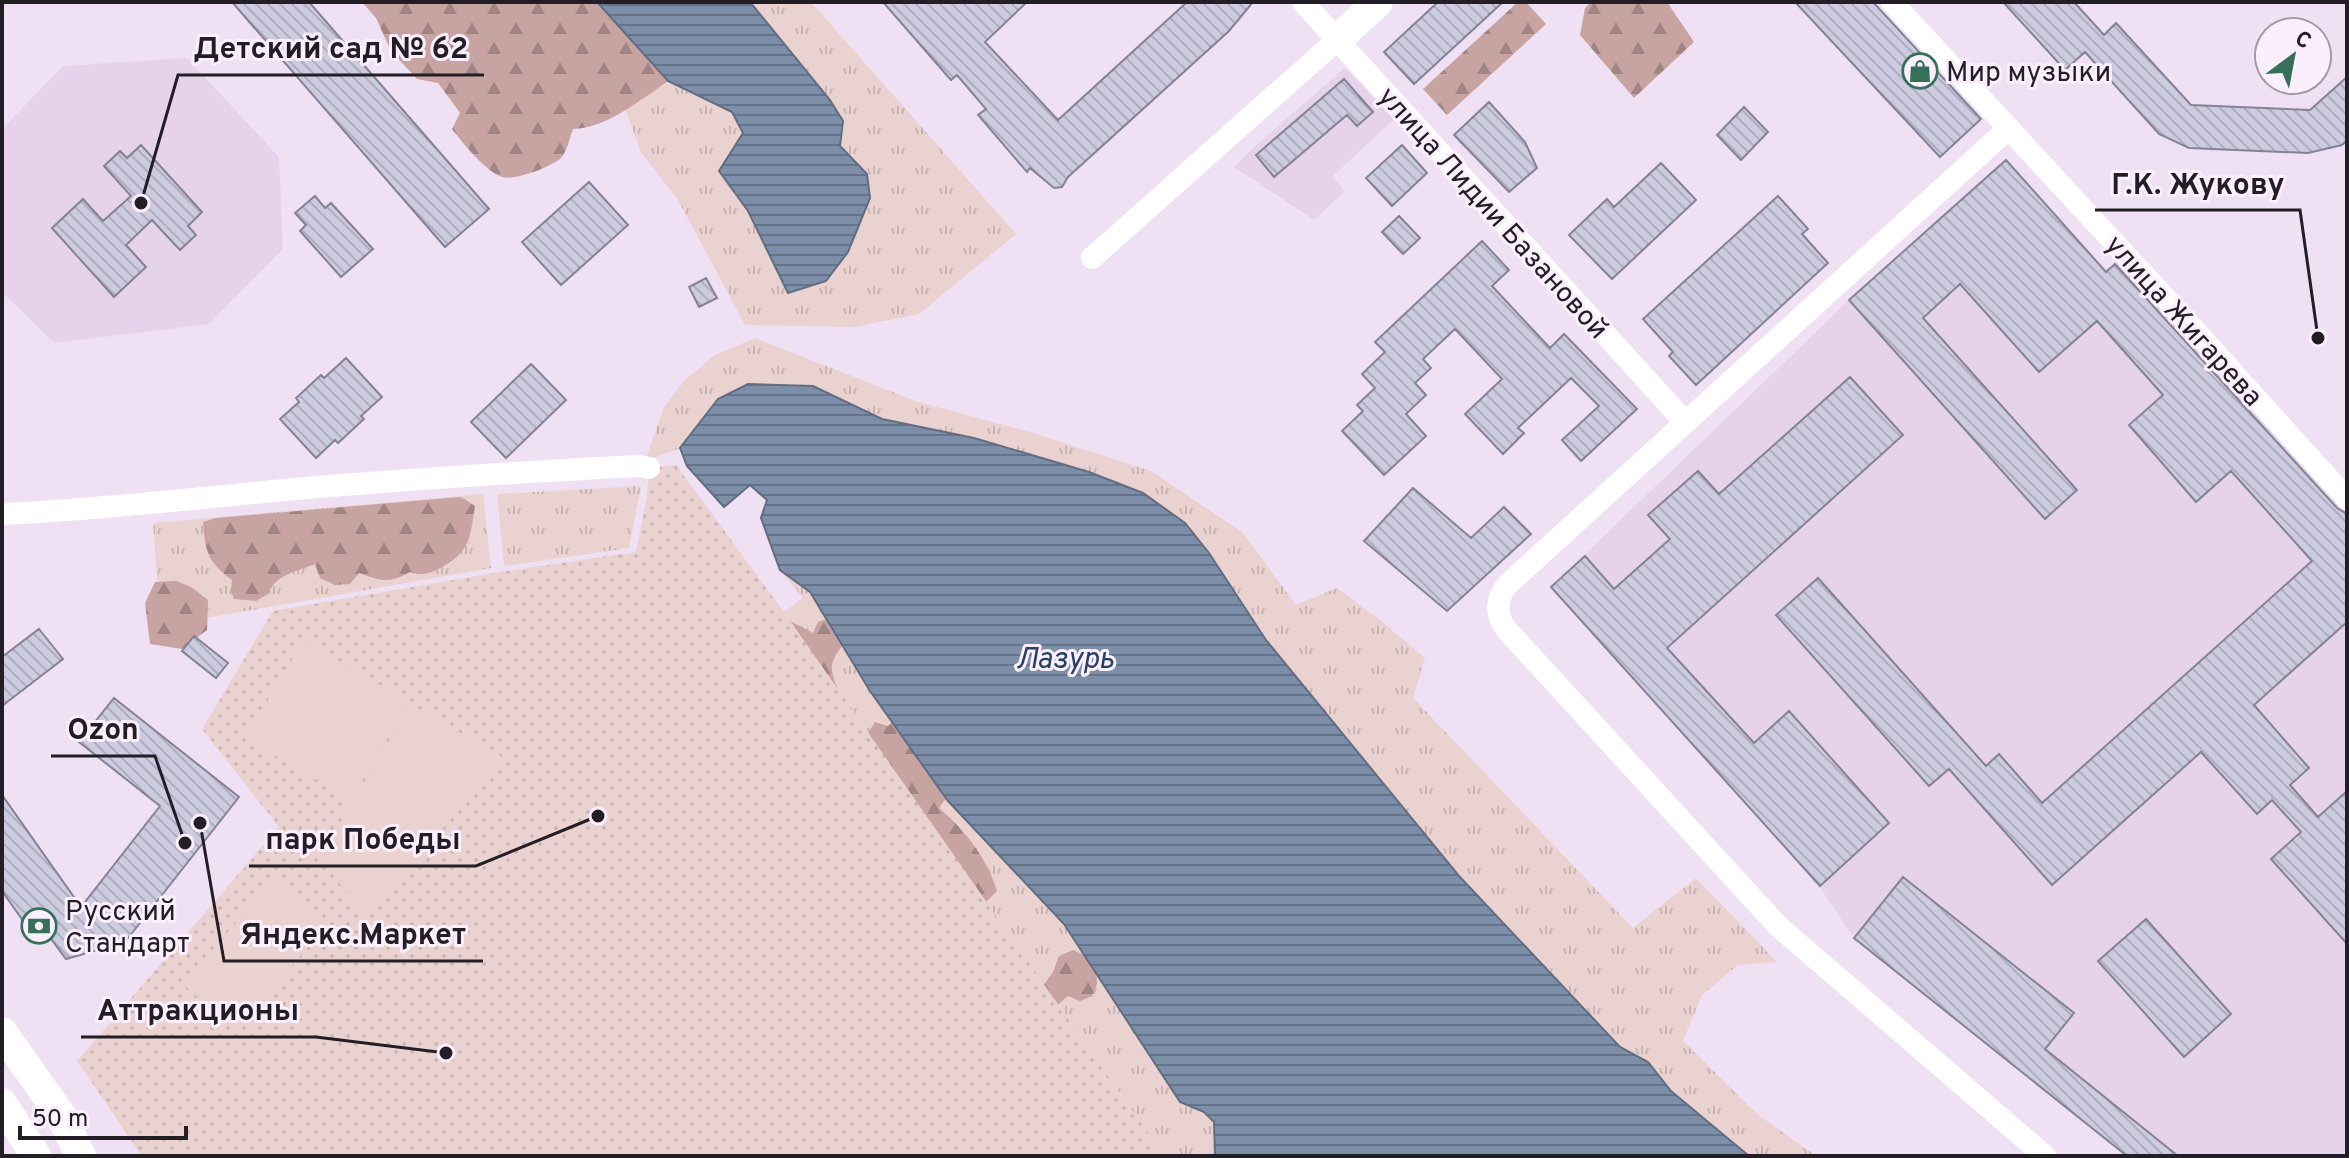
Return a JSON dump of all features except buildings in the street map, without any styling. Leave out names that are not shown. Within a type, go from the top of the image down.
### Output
[{"type":"main road","points":[[1337,40],[1378,2]]},
{"type":"main road","points":[[7,1048],[60,1114],[81,1156]]},
{"type":"main road","points":[[2,1103],[36,1156]]},
{"type":"street","name":"улица Лидии Базановой","points":[[1303,2],[1685,422]]},
{"type":"street","name":"улица Жигарева","points":[[1892,2],[2347,499]]},
{"type":"street","points":[[1092,258],[1337,40]]},
{"type":"street","points":[[2009,128],[1507,585],[1498,605],[1502,623],[1778,926],[2045,1156]]},
{"type":"street","points":[[2,514],[73,511],[488,475],[649,468]]},
{"type":"shaded area","points":[[187,58],[279,157],[283,249],[209,324],[54,343],[2,292],[2,129],[63,66]]},
{"type":"shaded area","points":[[1345,68],[1394,119],[1332,177],[1345,191],[1314,220],[1234,167]]},
{"type":"shaded area","points":[[2006,160],[2105,272],[2120,260],[2347,514],[2347,1156],[2127,1156],[1854,938],[1819,886],[1551,587],[1849,300]]},
{"type":"green space","points":[[362,2],[597,2],[668,81],[611,118],[573,129],[565,152],[556,162],[523,175],[502,177],[482,163],[456,135],[452,129],[460,113],[438,83],[417,79],[391,51],[376,18]]},
{"type":"green space","points":[[750,2],[811,2],[1016,234],[919,314],[854,327],[745,325],[678,200],[641,152],[625,109],[668,81],[732,112],[743,133],[719,171],[748,211],[788,293],[848,252],[870,198],[867,174],[840,146],[843,121],[830,100]]},
{"type":"green space","points":[[1518,2],[1526,2],[1546,24],[1447,115],[1423,89]]},
{"type":"green space","points":[[1591,2],[1667,2],[1694,42],[1634,98],[1580,35],[1585,8]]},
{"type":"green space","points":[[755,338],[918,402],[1030,432],[1151,471],[1242,532],[1296,605],[1337,588],[1381,621],[1425,658],[1413,698],[1633,928],[1696,878],[1777,962],[1738,965],[1702,995],[1683,1041],[1757,1114],[1816,1156],[1749,1156],[1671,1091],[1648,1062],[1620,1047],[1459,876],[1266,640],[1209,553],[1185,523],[1089,472],[974,438],[882,419],[813,386],[718,399],[680,448],[645,461],[664,407],[684,381],[715,355]]},
{"type":"green space","points":[[676,465],[784,612],[1164,1156],[142,1156],[77,1061],[279,827],[202,729],[273,611],[636,552],[647,497],[649,468]]},
{"type":"green space","points":[[641,486],[629,548],[504,566],[497,494]]},
{"type":"green space","points":[[483,494],[491,568],[161,626],[153,523]]},
{"type":"green space","points":[[461,497],[475,506],[467,543],[450,562],[425,574],[410,572],[385,580],[359,573],[350,584],[335,585],[320,578],[315,564],[281,578],[268,594],[256,601],[234,599],[232,580],[213,562],[205,541],[203,522],[216,518]]},
{"type":"green space","points":[[780,570],[810,592],[870,691],[948,801],[1064,924],[1180,1102],[1204,1112],[1214,1122],[1215,1156],[1164,1156],[784,612],[803,598]]},
{"type":"green space","points":[[176,581],[191,587],[208,600],[207,630],[182,649],[150,644],[145,603],[155,582]]},
{"type":"green space","points":[[832,617],[847,638],[832,666],[845,706],[790,621],[813,633],[818,622]]},
{"type":"green space","points":[[304,640],[409,702],[351,800],[246,738]]},
{"type":"green space","points":[[411,704],[505,759],[365,915],[319,857]]},
{"type":"green space","points":[[899,716],[951,791],[939,808],[966,835],[987,867],[997,891],[985,903],[865,738],[875,722],[888,726]]},
{"type":"green space","points":[[274,879],[327,925],[236,1030],[183,984]]},
{"type":"green space","points":[[1073,950],[1096,960],[1097,984],[1092,996],[1080,1001],[1068,996],[1052,1010],[1040,990],[1053,972],[1059,956]]},
{"type":"water","points":[[597,2],[750,2],[830,100],[843,121],[840,146],[867,174],[870,198],[848,252],[826,281],[788,293],[748,211],[719,171],[743,133],[732,112],[668,81]]},
{"type":"water","name":"Лазурь","points":[[748,384],[813,386],[882,419],[974,438],[1089,472],[1143,493],[1185,523],[1209,553],[1266,640],[1459,876],[1620,1047],[1648,1062],[1671,1091],[1749,1156],[1215,1156],[1214,1122],[1204,1112],[1180,1102],[1064,924],[948,801],[870,691],[810,592],[780,570],[761,518],[767,500],[750,485],[724,507],[687,466],[680,448],[718,399]]},
{"type":"place","name":"Мир музыки","points":[[1920,71]]},
{"type":"place","name":"Детский сад № 62","points":[[141,203]]},
{"type":"place","name":"Г.К. Жукову","points":[[2318,338]]},
{"type":"place","name":"парк Победы","points":[[598,816]]},
{"type":"place","name":"Яндекс.Маркет","points":[[200,823]]},
{"type":"place","name":"Ozon","points":[[185,843]]},
{"type":"place","name":"Русский Стандарт","points":[[39,926]]},
{"type":"place","name":"Аттракционы","points":[[446,1053]]}]
